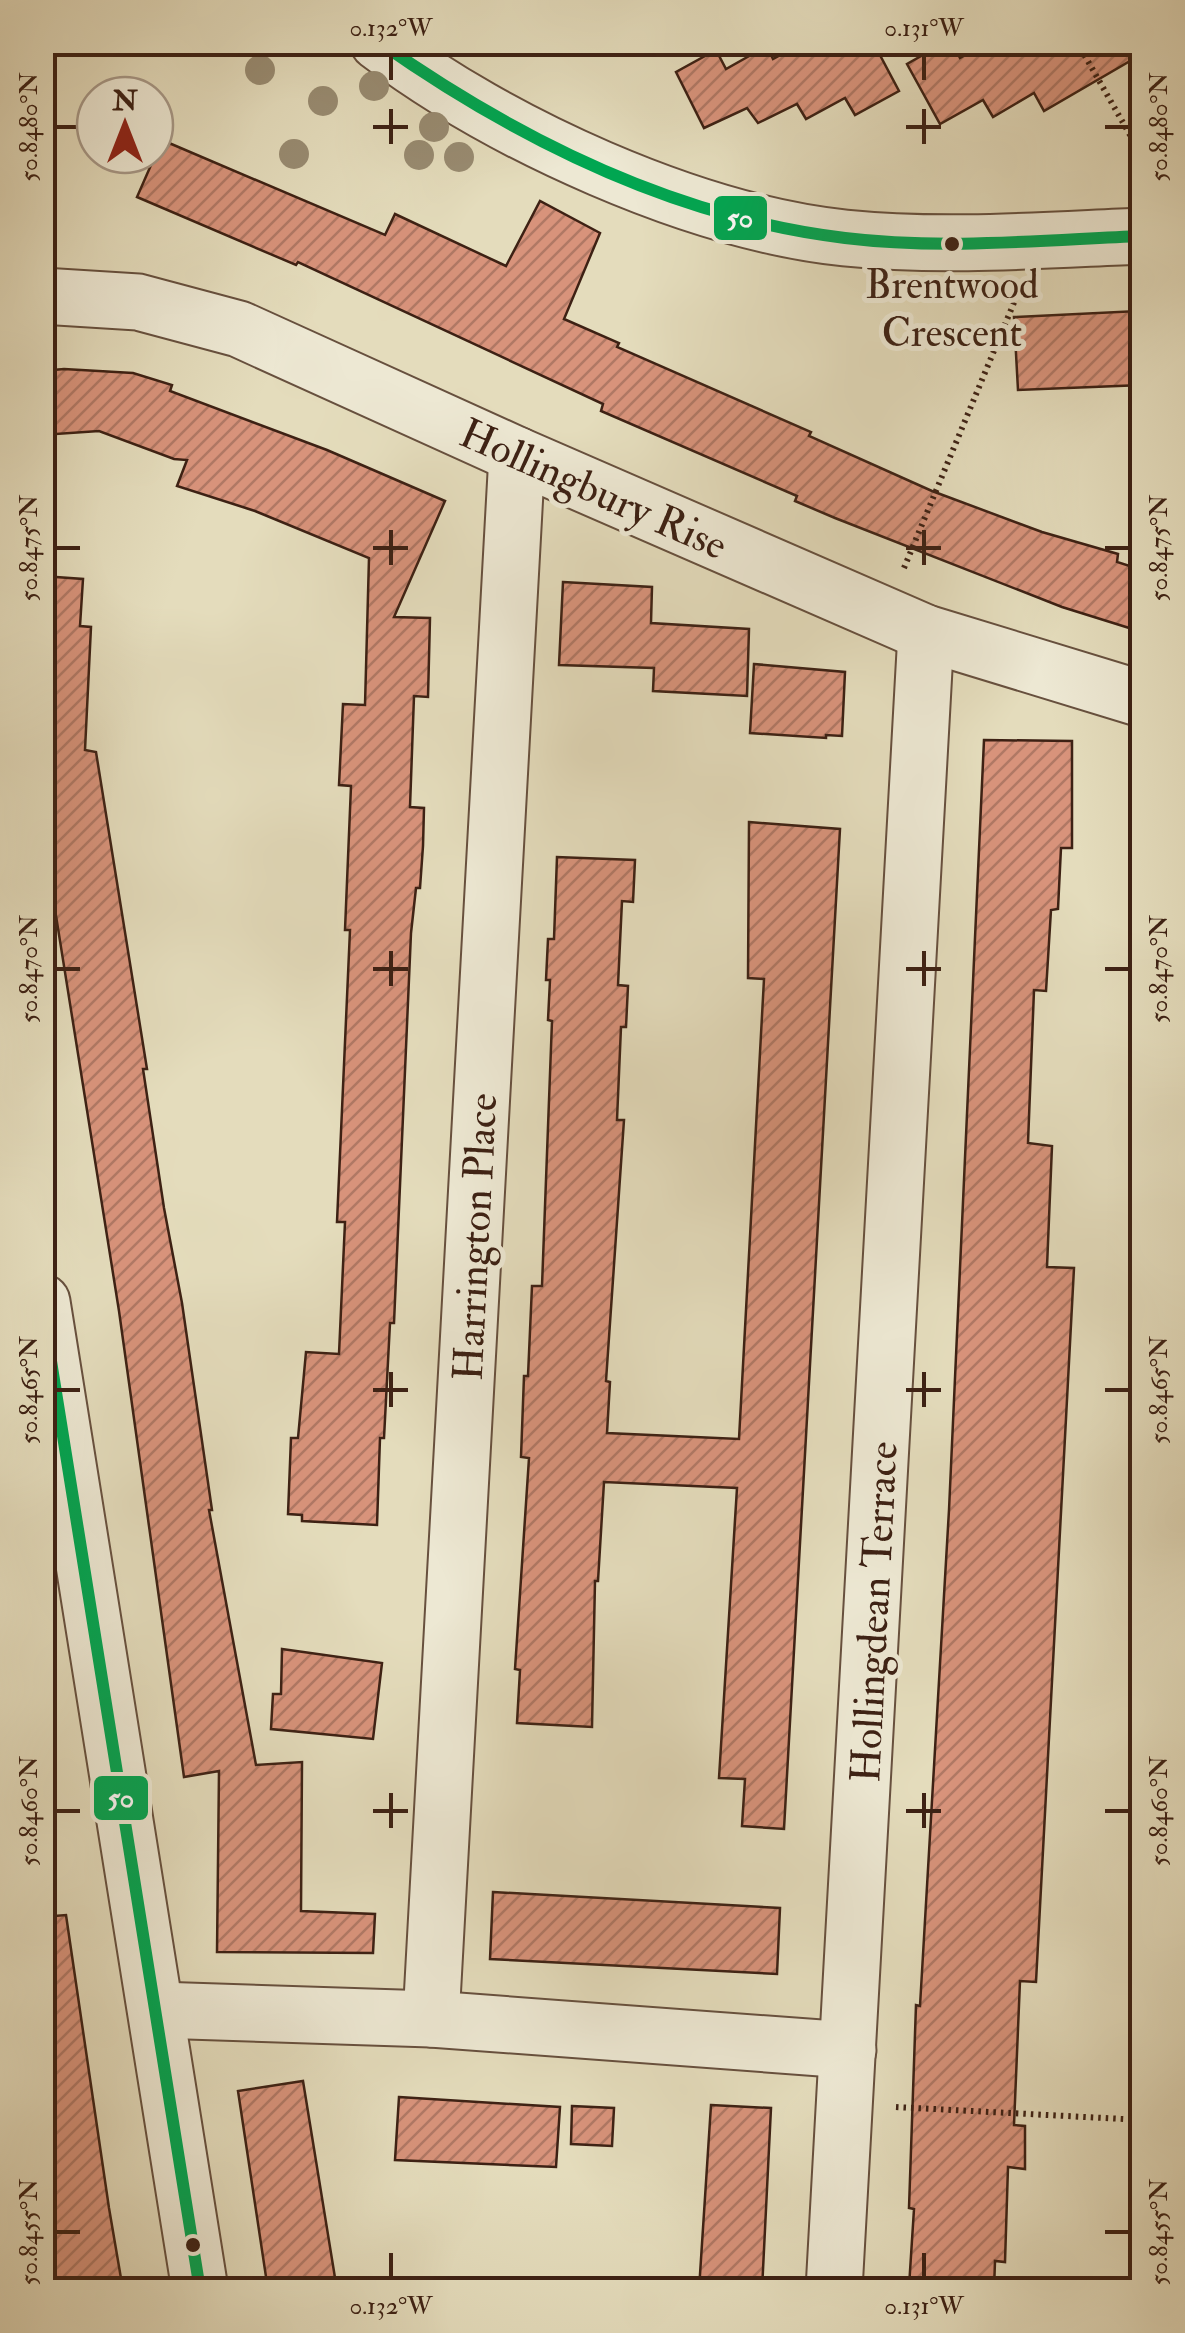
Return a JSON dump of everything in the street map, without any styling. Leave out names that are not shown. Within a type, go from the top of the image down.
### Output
[{"type":"street","points":[[378,42],[482,111],[560,150],[640,184],[739,216],[844,238],[941,243],[1142,236]]},
{"type":"street","name":"Hollingbury Rise","points":[[42,296],[138,302],[238,329],[905,624],[1142,700]]},
{"type":"street","name":"Harrington Place","points":[[430,2019],[518,455]]},
{"type":"street","name":"Hollingdean Terrace","points":[[834,2290],[848,2050],[905,624]]},
{"type":"street","points":[[42,1302],[55,1471],[156,2010],[200,2290]]},
{"type":"street","points":[[156,2010],[430,2019],[848,2050]]},
{"type":"path","points":[[1077,42],[1142,156]]},
{"type":"path","points":[[905,624],[1040,241]]},
{"type":"path","points":[[845,2104],[1142,2120]]},
{"type":"building","points":[[804,42],[873,42],[899,91],[855,115],[845,98],[806,119],[797,104],[758,123],[747,108],[704,128],[676,72],[716,50],[726,69],[767,46],[773,59]]},
{"type":"building","points":[[952,42],[960,58],[987,42],[1142,42],[1142,54],[1044,111],[1034,93],[993,117],[983,100],[940,124],[907,64]]},
{"type":"building","points":[[175,146],[385,235],[395,214],[506,266],[540,201],[600,233],[564,319],[932,491],[1042,532],[1118,554],[1117,562],[1142,570],[1142,632],[1062,607],[795,501],[797,496],[601,411],[603,404],[298,262],[296,265],[137,197],[147,175],[175,175]]},
{"type":"building","points":[[1138,311],[1142,385],[1018,390],[1014,317]]},
{"type":"building","points":[[42,371],[133,373],[172,385],[170,391],[327,450],[445,501],[394,617],[430,618],[428,697],[414,696],[410,807],[424,808],[423,846],[411,933],[394,1323],[390,1323],[384,1438],[380,1438],[377,1525],[302,1521],[302,1515],[288,1514],[291,1438],[298,1438],[306,1352],[339,1354],[345,1222],[337,1222],[350,930],[345,930],[351,786],[339,785],[343,704],[365,705],[369,558],[255,511],[177,486],[187,460],[174,459],[99,431],[42,435]]},
{"type":"building","points":[[42,576],[83,579],[80,626],[91,627],[85,750],[96,752],[147,1069],[143,1069],[164,1208],[182,1303],[209,1510],[256,1765],[302,1762],[301,1911],[375,1914],[373,1953],[217,1952],[219,1771],[184,1777],[119,1311],[42,828]]},
{"type":"building","points":[[563,582],[652,587],[651,623],[749,629],[747,696],[653,691],[654,668],[559,665]]},
{"type":"building","points":[[754,664],[845,672],[842,736],[750,733]]},
{"type":"building","points":[[984,740],[1072,741],[1072,848],[1061,848],[1058,909],[1051,910],[1046,991],[1034,990],[1028,1143],[1052,1146],[1047,1267],[1074,1268],[1036,1982],[1020,1981],[1014,2125],[1025,2126],[1025,2169],[1008,2167],[1005,2262],[995,2261],[994,2290],[914,2290],[909,2287],[914,2209],[909,2208],[916,2005],[920,2006],[949,1510]]},
{"type":"building","points":[[749,822],[840,829],[784,1829],[742,1826],[745,1779],[719,1778],[737,1488],[604,1482],[595,1581],[592,1727],[517,1723],[520,1670],[515,1669],[529,1458],[521,1457],[524,1376],[528,1376],[532,1286],[542,1286],[552,1021],[548,1020],[550,980],[546,980],[548,939],[554,939],[557,857],[635,860],[633,902],[622,901],[618,985],[628,986],[626,1027],[621,1027],[617,1120],[624,1120],[606,1381],[610,1382],[607,1433],[739,1439],[764,979],[748,978]]},
{"type":"building","points":[[282,1649],[382,1663],[373,1739],[271,1729],[273,1694],[281,1694]]},
{"type":"building","points":[[493,1892],[780,1908],[777,1974],[490,1959]]},
{"type":"building","points":[[66,1915],[123,2290],[58,2290],[42,2186],[42,1917]]},
{"type":"building","points":[[303,2081],[337,2290],[268,2290],[238,2091]]},
{"type":"building","points":[[399,2097],[560,2107],[556,2167],[395,2160]]},
{"type":"building","points":[[711,2105],[771,2108],[762,2290],[699,2290]]},
{"type":"building","points":[[572,2106],[614,2108],[612,2146],[571,2144]]},
{"type":"transit line","name":"50","points":[[379,42],[486,111],[543,141],[600,169],[720,213],[782,228],[882,242],[994,243],[1142,236]]},
{"type":"transit line","name":"50","points":[[42,1305],[200,2290]]},
{"type":"place","name":"Brentwood Crescent","points":[[952,244]]}]
